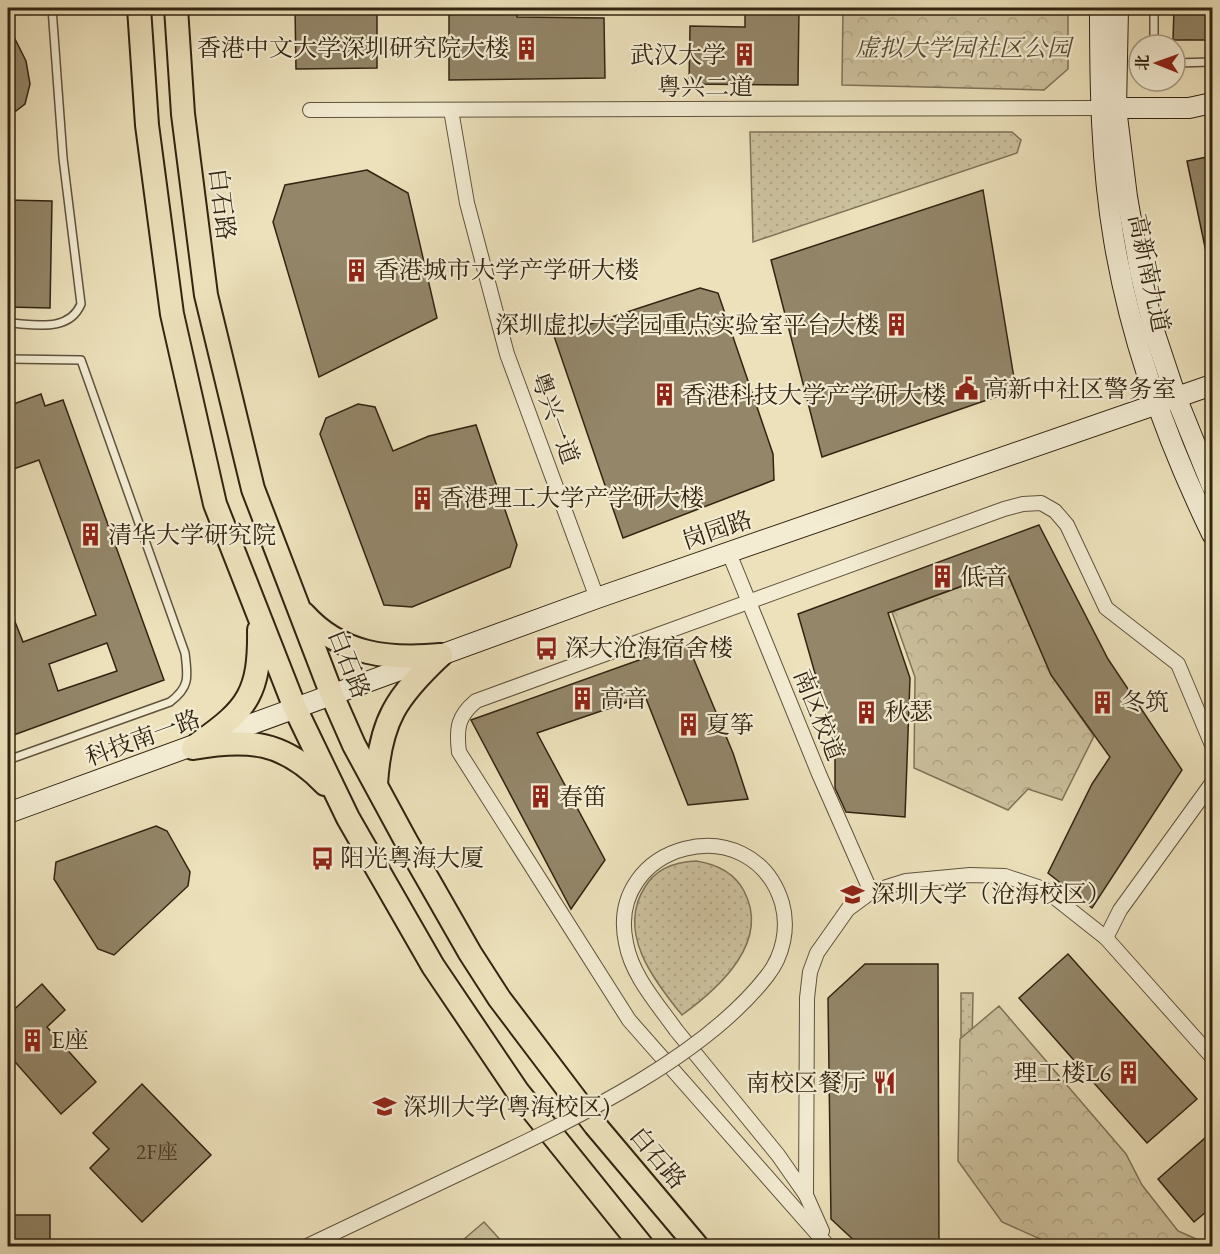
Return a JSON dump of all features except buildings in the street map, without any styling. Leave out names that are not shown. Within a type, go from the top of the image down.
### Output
[{"type":"main road","points":[[139,8],[147,125],[172,314],[215,504],[295,708],[338,797],[391,895],[473,1028],[525,1100],[642,1246]]},
{"type":"main road","name":"白石路","points":[[176,8],[183,114],[206,295],[253,489],[332,695],[376,784],[470,953],[499,998],[596,1125],[697,1246]]},
{"type":"main road","points":[[299,609],[316,628],[353,649],[390,657],[441,655]]},
{"type":"main road","points":[[193,748],[230,722],[243,707],[257,674],[259,617]]},
{"type":"main road","points":[[376,784],[383,737],[392,711],[402,693],[441,655]]},
{"type":"main road","points":[[193,748],[224,742],[255,744],[282,750],[313,771],[338,797]]},
{"type":"street","name":"高新南九道","points":[[1100,8],[1108,108],[1108,197],[1121,277],[1139,350],[1212,486]]},
{"type":"street","name":"高新南九道","points":[[1108,108],[1118,8]]},
{"type":"street","points":[[1108,108],[1189,108],[1212,103]]},
{"type":"street","name":"粤兴二道","points":[[310,110],[1108,108]]},
{"type":"street","name":"粤兴一道","points":[[451,110],[467,203],[507,354],[597,598]]},
{"type":"street","name":"岗园路","points":[[295,708],[597,598],[1212,385]]},
{"type":"street","name":"高新南九道","points":[[1166,400],[1194,495],[1212,534]]},
{"type":"street","points":[[830,1246],[629,1020],[459,752],[456,730],[463,711],[476,701],[749,604],[1004,509],[1023,504],[1041,503],[1055,511],[1067,525],[1106,608],[1178,664],[1212,746]]},
{"type":"street","name":"南区校道","points":[[729,553],[819,774],[871,892]]},
{"type":"street","name":"科技南一路","points":[[8,813],[193,748],[295,708]]},
{"type":"street","points":[[1106,938],[1120,910],[1212,783]]},
{"type":"street","points":[[307,1246],[561,1125],[611,1098],[673,1058],[683,1051],[692,1044],[711,1030],[761,983],[777,961],[783,944],[785,925],[782,904],[775,887],[756,864],[731,849],[709,845],[674,851],[652,864],[635,885],[625,914],[624,929],[629,954],[642,982],[676,1030],[683,1039],[691,1048],[778,1155],[806,1195],[830,1246]]},
{"type":"street","points":[[806,1195],[807,1009],[810,972],[817,953],[832,928],[848,909],[871,892],[906,881],[970,874],[1005,876],[1044,889],[1106,938],[1212,1057]]},
{"type":"lane","points":[[8,324],[65,322],[77,312],[81,304],[63,158],[52,8]]},
{"type":"lane","points":[[1154,8],[1154,33]]},
{"type":"lane","points":[[1187,63],[1212,62]]},
{"type":"lane","points":[[8,359],[81,360],[185,653],[188,675],[184,692],[170,702],[8,760]]},
{"type":"green space","name":"虚拟大学园社区公园","points":[[843,8],[1068,8],[1068,69],[1044,90],[842,85]]},
{"type":"green space","points":[[750,132],[1012,132],[1021,140],[1017,153],[753,242]]},
{"type":"green space","points":[[1006,570],[1051,675],[1094,736],[1062,800],[1028,789],[1008,810],[914,768],[915,677],[892,612]]},
{"type":"green space","points":[[696,861],[724,870],[740,884],[751,910],[751,928],[746,946],[737,962],[711,991],[682,1015],[660,987],[642,955],[635,921],[637,904],[649,880],[667,867]]},
{"type":"green space","points":[[961,993],[973,993],[972,1045],[961,1045]]},
{"type":"green space","points":[[999,1006],[1126,1154],[1142,1185],[1178,1231],[1212,1246],[1056,1246],[1002,1222],[958,1161],[960,1039]]},
{"type":"green space","points":[[484,1222],[506,1246],[456,1246]]},
{"type":"place","name":"香港中文大学深圳研究院大楼","points":[[527,48]]},
{"type":"place","name":"武汉大学","points":[[744,55]]},
{"type":"place","name":"香港城市大学产学研大楼","points":[[357,270]]},
{"type":"place","name":"深圳虚拟大学园重点实验室平台大楼","points":[[897,325]]},
{"type":"place","name":"高新中社区警务室","points":[[966,389]]},
{"type":"place","name":"香港科技大学产学研大楼","points":[[664,395]]},
{"type":"place","name":"香港理工大学产学研大楼","points":[[422,498]]},
{"type":"place","name":"清华大学研究院","points":[[90,535]]},
{"type":"place","name":"低音","points":[[942,577]]},
{"type":"place","name":"深大沧海宿舍楼","points":[[547,648]]},
{"type":"place","name":"高音","points":[[582,699]]},
{"type":"place","name":"冬筑","points":[[1103,702]]},
{"type":"place","name":"秋瑟","points":[[867,712]]},
{"type":"place","name":"夏筝","points":[[688,725]]},
{"type":"place","name":"春笛","points":[[541,797]]},
{"type":"place","name":"阳光粤海大厦","points":[[322,858]]},
{"type":"place","name":"深圳大学（沧海校区）","points":[[853,894]]},
{"type":"place","name":"E座","points":[[33,1040]]},
{"type":"place","name":"理工楼L6","points":[[1129,1073]]},
{"type":"place","name":"南校区餐厅","points":[[884,1083]]},
{"type":"place","name":"深圳大学(粤海校区)","points":[[385,1107]]}]
